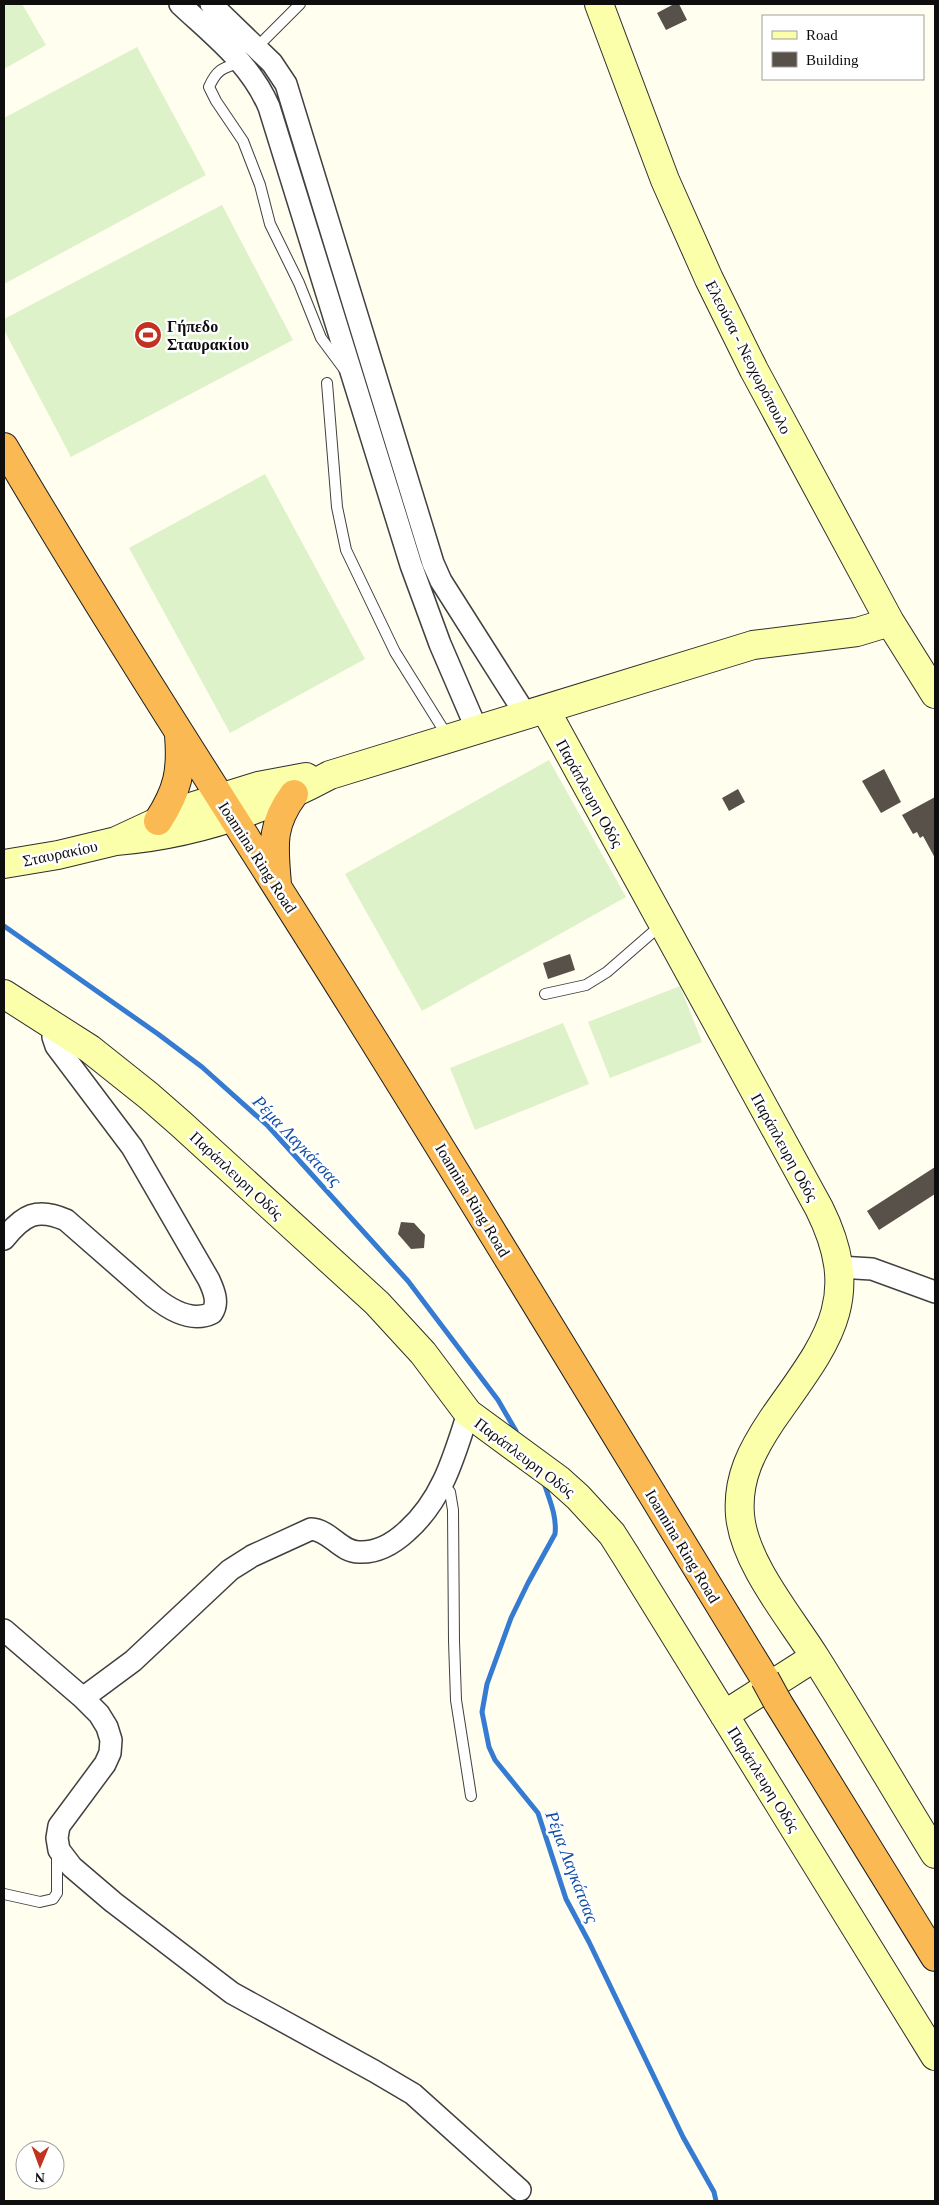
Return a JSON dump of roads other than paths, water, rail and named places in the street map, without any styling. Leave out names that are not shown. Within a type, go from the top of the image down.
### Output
[{"type":"highway","name":"Ioannina Ring Road","points":[[4,447],[179,735],[277,886],[446,1156],[935,1957]]},
{"type":"highway","points":[[158,821],[176,788],[180,772],[179,735]]},
{"type":"highway","points":[[277,886],[275,833],[284,807],[294,794]]},
{"type":"street","points":[[180,4],[249,55],[278,69],[286,84],[436,572],[535,712]]},
{"type":"street","points":[[211,4],[249,55],[269,107],[418,586],[477,730]]},
{"type":"street","name":"Ελεούσα - Νεοχωρόπουλο","points":[[599,4],[665,180],[705,270],[758,378],[890,622],[935,694]]},
{"type":"street","points":[[116,841],[169,835],[279,781],[330,775],[753,645],[857,632],[890,622]]},
{"type":"street","name":"Παράπλευρη Οδός","points":[[535,712],[662,924],[822,1214],[834,1243],[839,1267],[838,1303],[831,1329],[816,1358],[757,1444],[743,1472],[740,1490],[740,1517],[745,1538],[763,1576],[815,1657],[935,1854]]},
{"type":"street","points":[[116,841],[158,821],[294,794],[330,775]]},
{"type":"street","name":"Σταυρακίου","points":[[4,864],[58,855],[116,841]]},
{"type":"street","name":"Παράπλευρη Οδός","points":[[4,994],[56,1026],[106,1061],[149,1096],[377,1303],[423,1353],[468,1413],[558,1479],[578,1497],[612,1534],[935,2056]]},
{"type":"street","points":[[4,1239],[19,1222],[29,1216],[52,1214],[66,1220],[154,1297],[170,1308],[187,1315],[204,1316],[212,1314],[215,1308],[215,1296],[209,1280],[137,1154],[56,1046],[54,1037],[56,1026]]},
{"type":"street","points":[[839,1267],[872,1269],[935,1292]]},
{"type":"street","points":[[83,1698],[121,1671],[230,1570],[252,1556],[311,1529],[325,1533],[351,1551],[378,1550],[395,1541],[418,1520],[443,1484],[468,1413]]},
{"type":"street","points":[[4,1630],[99,1714],[107,1727],[111,1740],[110,1753],[105,1764],[62,1820],[58,1831],[59,1850],[72,1867],[101,1892],[232,1993],[413,2094],[520,2190]]},
{"type":"street","points":[[724,1715],[815,1657]]},
{"type":"lane","points":[[300,4],[249,55],[222,68],[214,76],[209,87],[216,102],[242,141],[260,185],[270,224],[299,283],[321,338],[331,354],[353,379]]},
{"type":"lane","points":[[327,383],[337,507],[346,550],[395,652],[450,738]]},
{"type":"lane","points":[[544,994],[586,985],[607,972],[662,924]]},
{"type":"lane","points":[[443,1484],[450,1492],[453,1510],[456,1700],[470,1796]]},
{"type":"lane","points":[[4,1894],[40,1902],[53,1899],[57,1894],[57,1856],[59,1850]]},
{"type":"waterway","name":"Ρέμα Λαγκάτσας","points":[[4,926],[202,1067],[268,1126],[408,1281],[498,1400],[516,1431]]},
{"type":"waterway","name":"Ρέμα Λαγκάτσας","points":[[545,1486],[554,1515],[555,1534],[511,1618],[487,1684],[482,1712],[489,1747],[495,1760],[538,1813],[566,1899],[589,1942],[683,2137],[714,2192],[716,2201]]},
{"type":"place","name":"Γήπεδο Σταυρακίου","points":[[148,335]]}]
